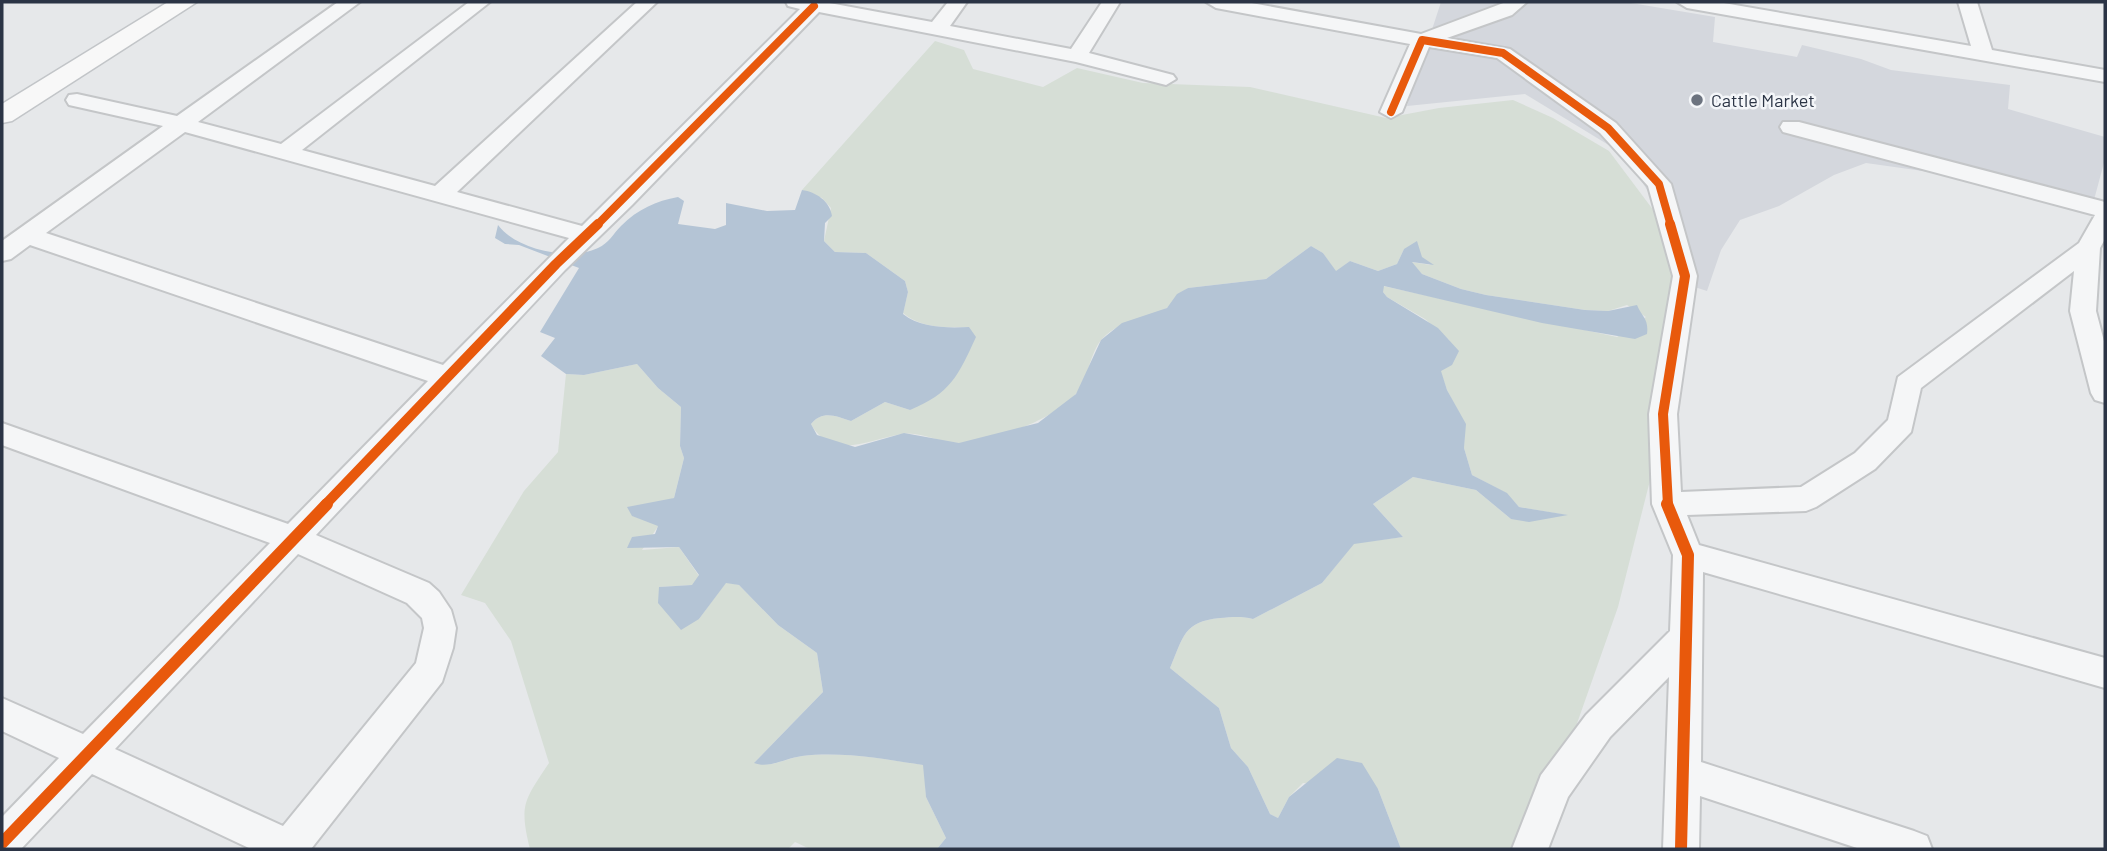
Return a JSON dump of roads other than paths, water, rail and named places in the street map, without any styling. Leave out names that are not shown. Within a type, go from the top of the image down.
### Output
[{"type":"main road","points":[[2,98],[159,2]]},
{"type":"main road","points":[[2,115],[185,2]]},
{"type":"street","points":[[2,253],[351,2]]},
{"type":"street","points":[[285,152],[481,2]]},
{"type":"street","points":[[438,196],[648,2]]},
{"type":"street","points":[[936,30],[958,2]]},
{"type":"street","points":[[1077,56],[1111,2]]},
{"type":"street","points":[[1216,2],[1503,53],[1608,128],[1659,184],[1685,276],[1663,414],[1667,504],[1688,555],[1685,774],[1681,849]]},
{"type":"street","points":[[1391,112],[1422,40],[1505,11],[1518,2]]},
{"type":"street","points":[[1687,2],[1777,9],[1983,54],[2105,76]]},
{"type":"street","points":[[1968,2],[1983,54]]},
{"type":"street","points":[[2,843],[450,378],[803,4],[1077,56],[1166,79]]},
{"type":"street","points":[[77,100],[181,124],[586,235]]},
{"type":"street","points":[[1791,127],[1896,157],[2105,210]]},
{"type":"street","points":[[2105,218],[2083,311],[2105,393]]},
{"type":"street","points":[[26,235],[450,378]]},
{"type":"street","points":[[1667,504],[1806,499],[1865,461],[1900,424],[1908,384],[1936,360],[2097,252]]},
{"type":"street","points":[[2,434],[295,540],[418,593],[432,603],[440,618],[440,639],[430,671],[289,849],[2,714]]},
{"type":"street","points":[[1688,555],[2105,673]]},
{"type":"street","points":[[1530,849],[1554,787],[1598,726],[1687,636]]},
{"type":"street","points":[[1685,774],[1914,849]]},
{"type":"water","points":[[802,190],[817,195],[831,211],[832,216],[825,223],[824,241],[835,252],[866,253],[905,281],[908,292],[903,314],[926,325],[969,327],[976,337],[952,382],[924,404],[910,410],[885,402],[851,421],[825,416],[811,424],[817,435],[855,447],[904,433],[959,443],[1038,423],[1076,394],[1101,340],[1122,323],[1167,308],[1177,294],[1188,288],[1266,279],[1311,246],[1323,253],[1336,271],[1350,261],[1378,271],[1397,264],[1404,249],[1417,241],[1422,257],[1434,265],[1412,262],[1422,274],[1461,289],[1585,310],[1608,311],[1637,305],[1646,321],[1647,334],[1635,339],[1542,323],[1384,286],[1383,292],[1387,297],[1438,328],[1459,351],[1452,365],[1441,371],[1447,390],[1466,424],[1464,448],[1472,475],[1507,493],[1519,507],[1568,515],[1529,522],[1511,519],[1476,490],[1413,477],[1373,504],[1403,537],[1354,544],[1322,583],[1253,619],[1229,617],[1199,623],[1186,632],[1182,639],[1170,668],[1219,708],[1231,748],[1248,767],[1270,814],[1278,818],[1289,797],[1337,758],[1362,763],[1378,789],[1401,849],[937,849],[946,838],[926,797],[923,765],[832,754],[802,756],[766,765],[754,763],[823,692],[817,653],[778,625],[739,585],[726,583],[699,619],[681,630],[658,603],[659,587],[692,585],[699,575],[679,547],[627,548],[632,537],[655,534],[658,526],[632,516],[627,507],[674,498],[684,458],[680,446],[681,407],[658,388],[637,364],[584,375],[566,374],[541,356],[555,338],[540,332],[579,268],[519,245],[505,244],[495,238],[498,225],[506,234],[530,247],[559,253],[586,252],[605,244],[634,215],[662,201],[678,197],[684,201],[678,224],[715,229],[726,225],[726,203],[767,211],[795,210]]},
{"type":"place","name":"Cattle Market","points":[[1697,100]]}]
